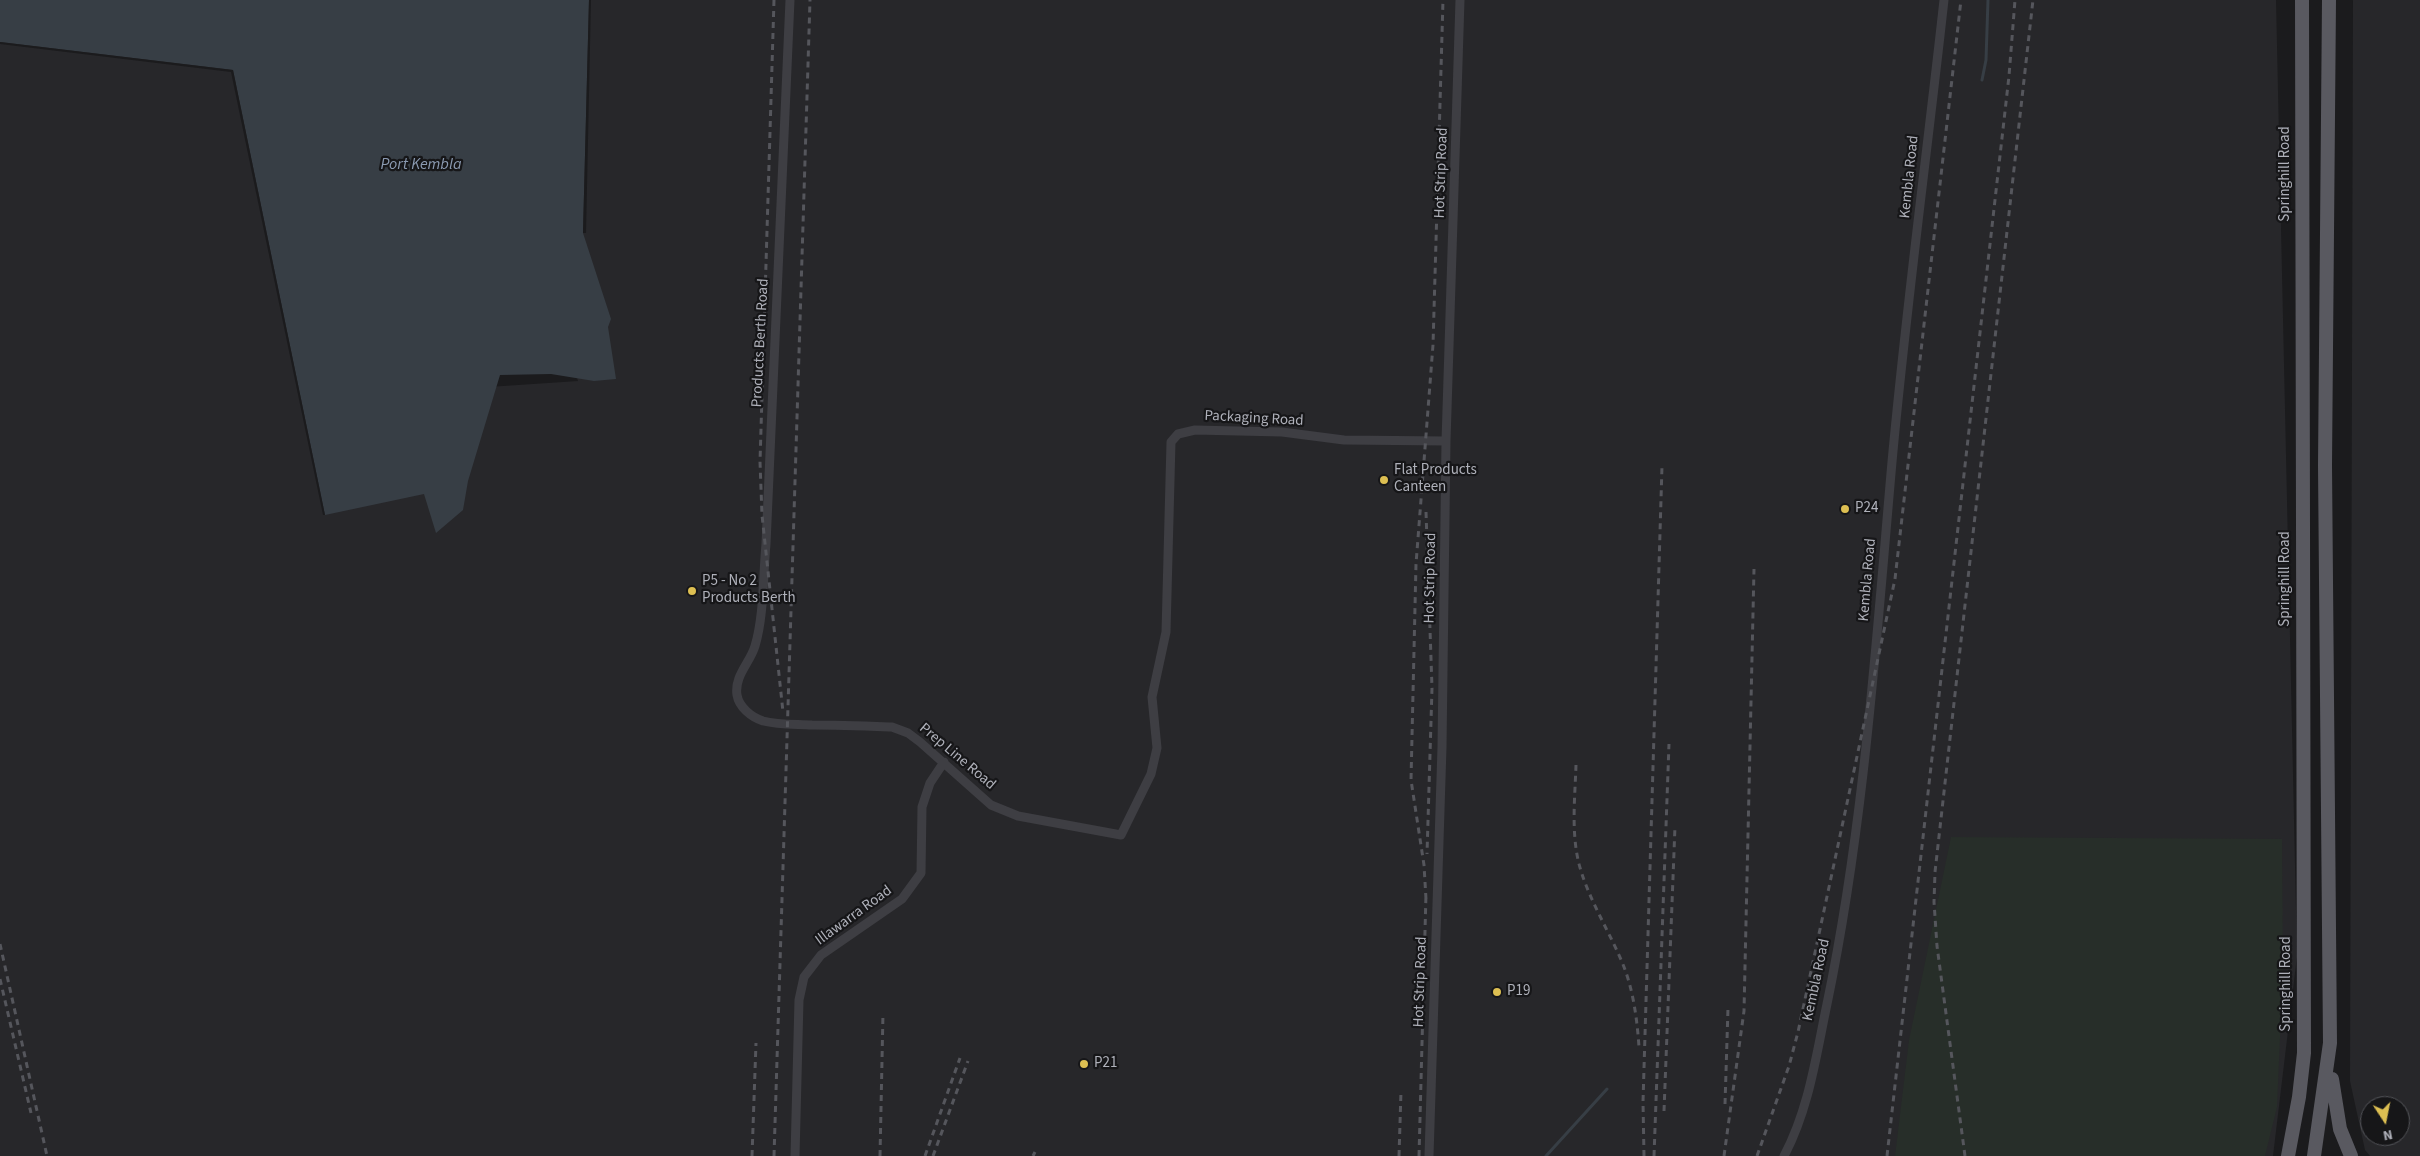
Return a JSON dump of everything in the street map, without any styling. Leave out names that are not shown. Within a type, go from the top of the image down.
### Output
[{"type":"main road","name":"Springhill Road","points":[[2288,1156],[2298,1105],[2304,1053],[2302,0]]},
{"type":"main road","points":[[2329,0],[2325,465],[2330,1043],[2336,1112],[2351,1156]]},
{"type":"main road","points":[[2314,1156],[2330,1043]]},
{"type":"street","name":"Products Berth Road","points":[[737,682],[750,659],[758,634],[766,544],[790,0]]},
{"type":"street","name":"Hot Strip Road","points":[[1429,1156],[1442,747],[1446,441],[1460,0]]},
{"type":"street","name":"Kembla Road","points":[[1784,1156],[1794,1138],[1806,1104],[1844,918],[1867,736],[1893,458],[1944,0]]},
{"type":"street","name":"Packaging Road","points":[[1121,835],[1155,762],[1157,748],[1152,697],[1166,632],[1171,442],[1178,434],[1205,430],[1282,432],[1344,440],[1446,441]]},
{"type":"street","name":"Prep Line Road","points":[[737,682],[737,697],[741,705],[747,712],[761,720],[789,724],[892,727],[908,733],[944,762],[991,805],[1018,816],[1121,835]]},
{"type":"street","name":"Illawarra Road","points":[[795,1156],[799,1000],[804,977],[822,955],[902,899],[921,873],[922,807],[930,783],[944,762]]},
{"type":"shaded area","points":[[467,0],[2276,0],[2297,956],[2273,1156],[0,1156],[0,22],[239,56],[309,399],[578,381]]},
{"type":"shaded area","points":[[2353,0],[2420,0],[2420,1156],[2370,1156],[2364,1146],[2410,1146],[2410,1096],[2360,1096],[2360,1127],[2350,1081]]},
{"type":"shaded area","points":[[1951,837],[2282,839],[2283,968],[2277,1107],[2265,1156],[1895,1156],[1909,1040]]},
{"type":"water","name":"Port Kembla","points":[[0,0],[589,0],[583,233],[611,319],[608,327],[616,379],[594,381],[551,374],[500,375],[468,481],[463,510],[436,533],[424,494],[325,515],[233,70],[0,42]]},
{"type":"pier","points":[[589,0],[591,0],[586,233],[583,233]]},
{"type":"pier","points":[[0,42],[233,70],[325,515],[323,515],[231,72],[0,44]]},
{"type":"waterway","points":[[1982,80],[1986,60],[1988,0]]},
{"type":"waterway","points":[[1546,1156],[1607,1089]]},
{"type":"railway","points":[[774,0],[760,462],[762,515],[783,712]]},
{"type":"railway","points":[[774,1156],[810,0]]},
{"type":"railway","points":[[1426,899],[1424,865],[1411,780],[1416,564],[1433,345],[1443,0]]},
{"type":"railway","points":[[1757,1156],[1789,1066],[1798,1032],[1895,579],[1961,0]]},
{"type":"railway","points":[[1887,1156],[2009,76],[2015,0]]},
{"type":"railway","points":[[1965,1156],[1937,946],[1934,902],[1935,872],[2033,0]]},
{"type":"railway","points":[[1644,1156],[1643,1102],[1662,466]]},
{"type":"railway","points":[[1426,512],[1432,688],[1427,854]]},
{"type":"railway","points":[[1724,1156],[1744,1011],[1754,569]]},
{"type":"railway","points":[[1654,1156],[1669,744]]},
{"type":"railway","points":[[1576,765],[1574,827],[1579,864],[1588,889],[1626,972],[1634,1003],[1639,1047]]},
{"type":"railway","points":[[1664,1111],[1675,826]]},
{"type":"railway","points":[[1419,1156],[1426,894]]},
{"type":"railway","points":[[0,944],[47,1156]]},
{"type":"railway","points":[[0,979],[31,1113]]},
{"type":"railway","points":[[1725,1104],[1728,1008]]},
{"type":"railway","points":[[880,1156],[883,1013]]},
{"type":"railway","points":[[752,1156],[756,1043]]},
{"type":"railway","points":[[925,1156],[960,1058]]},
{"type":"railway","points":[[933,1156],[968,1061]]},
{"type":"railway","points":[[1399,1156],[1401,1091]]},
{"type":"railway","points":[[1033,1156],[1035,1152]]},
{"type":"place","name":"Flat Products Canteen","points":[[1384,480]]},
{"type":"place","name":"P24","points":[[1845,509]]},
{"type":"place","name":"P5 - No 2 Products Berth","points":[[692,591]]},
{"type":"place","name":"P19","points":[[1497,992]]},
{"type":"place","name":"P21","points":[[1084,1064]]}]
